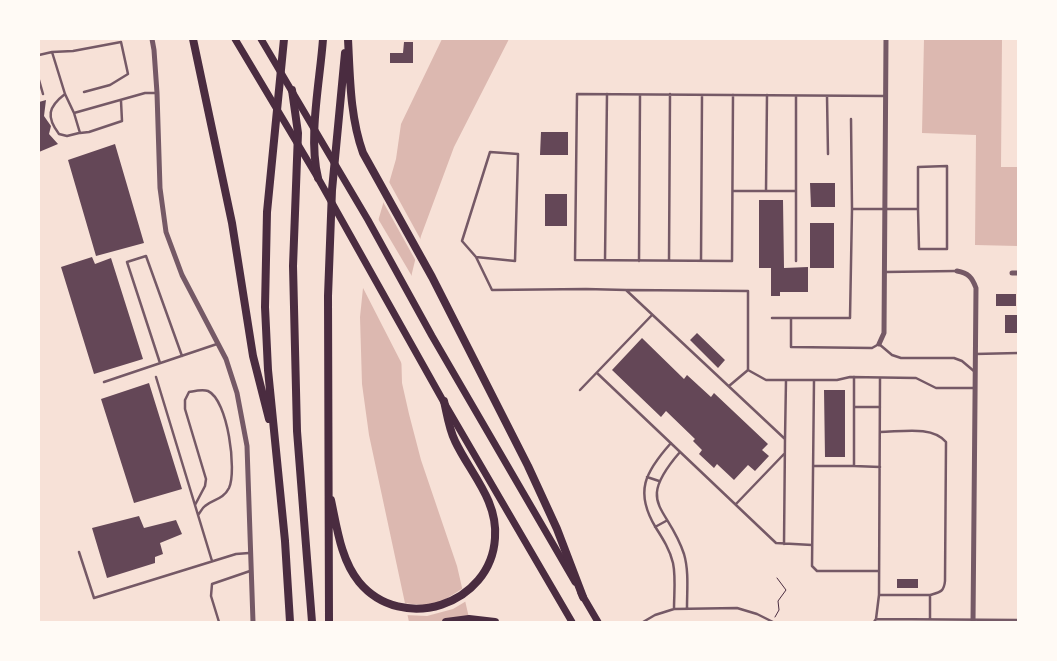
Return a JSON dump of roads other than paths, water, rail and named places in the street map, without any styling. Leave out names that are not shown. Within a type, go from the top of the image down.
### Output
[{"type":"highway","points":[[192,39],[232,224],[253,356],[277,449]]},
{"type":"highway","points":[[284,39],[265,244],[266,338],[286,549],[290,622]]},
{"type":"highway","points":[[320,181],[314,160],[323,39]]},
{"type":"highway","points":[[347,39],[352,105],[356,130],[363,153],[426,267],[528,466],[557,529],[584,597]]},
{"type":"highway","points":[[329,622],[328,296],[330,230],[337,123],[347,39]]},
{"type":"highway","points":[[292,89],[298,144],[293,231],[297,431],[312,622]]},
{"type":"highway","points":[[328,488],[342,548],[350,569],[372,595],[395,605],[414,608],[437,606],[459,597],[483,576],[496,538],[494,515],[487,497],[454,440],[444,401]]},
{"type":"highway","points":[[446,622],[469,619],[495,622]]},
{"type":"main road","points":[[235,39],[320,181],[572,622]]},
{"type":"main road","points":[[262,39],[598,622]]},
{"type":"street","points":[[152,39],[158,93],[160,188],[166,232],[182,275],[226,359],[238,394],[248,446],[252,622]]},
{"type":"street","points":[[879,344],[884,333],[886,39]]},
{"type":"street","points":[[956,271],[965,272],[972,278],[976,288],[973,620]]},
{"type":"street","points":[[1012,273],[1018,273]]},
{"type":"lane","points":[[39,55],[121,42],[128,74],[110,85],[84,92]]},
{"type":"lane","points":[[52,52],[80,133]]},
{"type":"lane","points":[[39,80],[43,94]]},
{"type":"lane","points":[[74,113],[145,93],[158,93]]},
{"type":"lane","points":[[65,94],[52,105],[50,113],[51,120],[59,134],[67,136],[89,132],[122,121],[120,100]]},
{"type":"lane","points":[[733,95],[732,261],[575,260],[577,94],[670,94],[886,96]]},
{"type":"lane","points":[[605,260],[607,94]]},
{"type":"lane","points":[[639,261],[640,94]]},
{"type":"lane","points":[[669,261],[670,94]]},
{"type":"lane","points":[[701,261],[702,95]]},
{"type":"lane","points":[[766,191],[767,95]]},
{"type":"lane","points":[[796,96],[796,261]]},
{"type":"lane","points":[[827,96],[828,154]]},
{"type":"lane","points":[[772,318],[850,318],[851,119]]},
{"type":"lane","points":[[476,257],[515,260],[518,154],[490,152],[462,242],[476,257],[492,290],[748,291],[748,370],[729,386]]},
{"type":"lane","points":[[947,166],[947,249],[919,249],[918,209],[918,167],[947,166]]},
{"type":"lane","points":[[733,191],[796,191]]},
{"type":"lane","points":[[852,209],[918,209]]},
{"type":"lane","points":[[160,363],[126,262],[146,256],[182,356]]},
{"type":"lane","points":[[885,272],[956,271]]},
{"type":"lane","points":[[626,290],[785,439]]},
{"type":"lane","points":[[580,390],[652,315]]},
{"type":"lane","points":[[791,318],[791,347],[872,348],[879,344],[892,355],[901,358],[954,358],[962,361],[975,373]]},
{"type":"lane","points":[[104,382],[218,344]]},
{"type":"lane","points":[[975,354],[1018,353]]},
{"type":"lane","points":[[748,370],[766,380],[837,380],[854,377],[916,378],[936,388],[975,388]]},
{"type":"lane","points":[[597,373],[776,543],[812,545]]},
{"type":"lane","points":[[156,377],[212,561]]},
{"type":"lane","points":[[854,377],[854,466]]},
{"type":"lane","points":[[880,378],[879,595],[875,620],[1018,620]]},
{"type":"lane","points":[[784,544],[786,380]]},
{"type":"lane","points":[[814,380],[812,566],[817,572],[879,571]]},
{"type":"lane","points":[[195,505],[205,486],[206,479],[185,408],[185,400],[189,392],[199,390],[209,392],[218,400],[229,433],[233,469],[232,480],[222,498],[204,506],[198,515]]},
{"type":"lane","points":[[854,407],[880,407]]},
{"type":"lane","points":[[879,595],[930,595],[942,591],[945,581],[946,442],[942,437],[925,431],[880,432]]},
{"type":"lane","points":[[671,443],[654,463],[647,477],[644,497],[646,508],[673,562],[674,609]]},
{"type":"lane","points":[[680,452],[666,468],[659,481],[658,501],[666,521],[679,541],[686,564],[688,608]]},
{"type":"lane","points":[[735,504],[785,453]]},
{"type":"lane","points":[[813,466],[880,467]]},
{"type":"lane","points":[[647,477],[659,481]]},
{"type":"lane","points":[[655,527],[666,521]]},
{"type":"lane","points":[[79,552],[94,598],[236,554],[250,553]]},
{"type":"lane","points":[[219,622],[211,596],[212,584],[250,571]]},
{"type":"lane","points":[[930,595],[930,619]]},
{"type":"lane","points":[[643,622],[662,612],[674,609],[737,608],[757,614],[773,622]]}]
